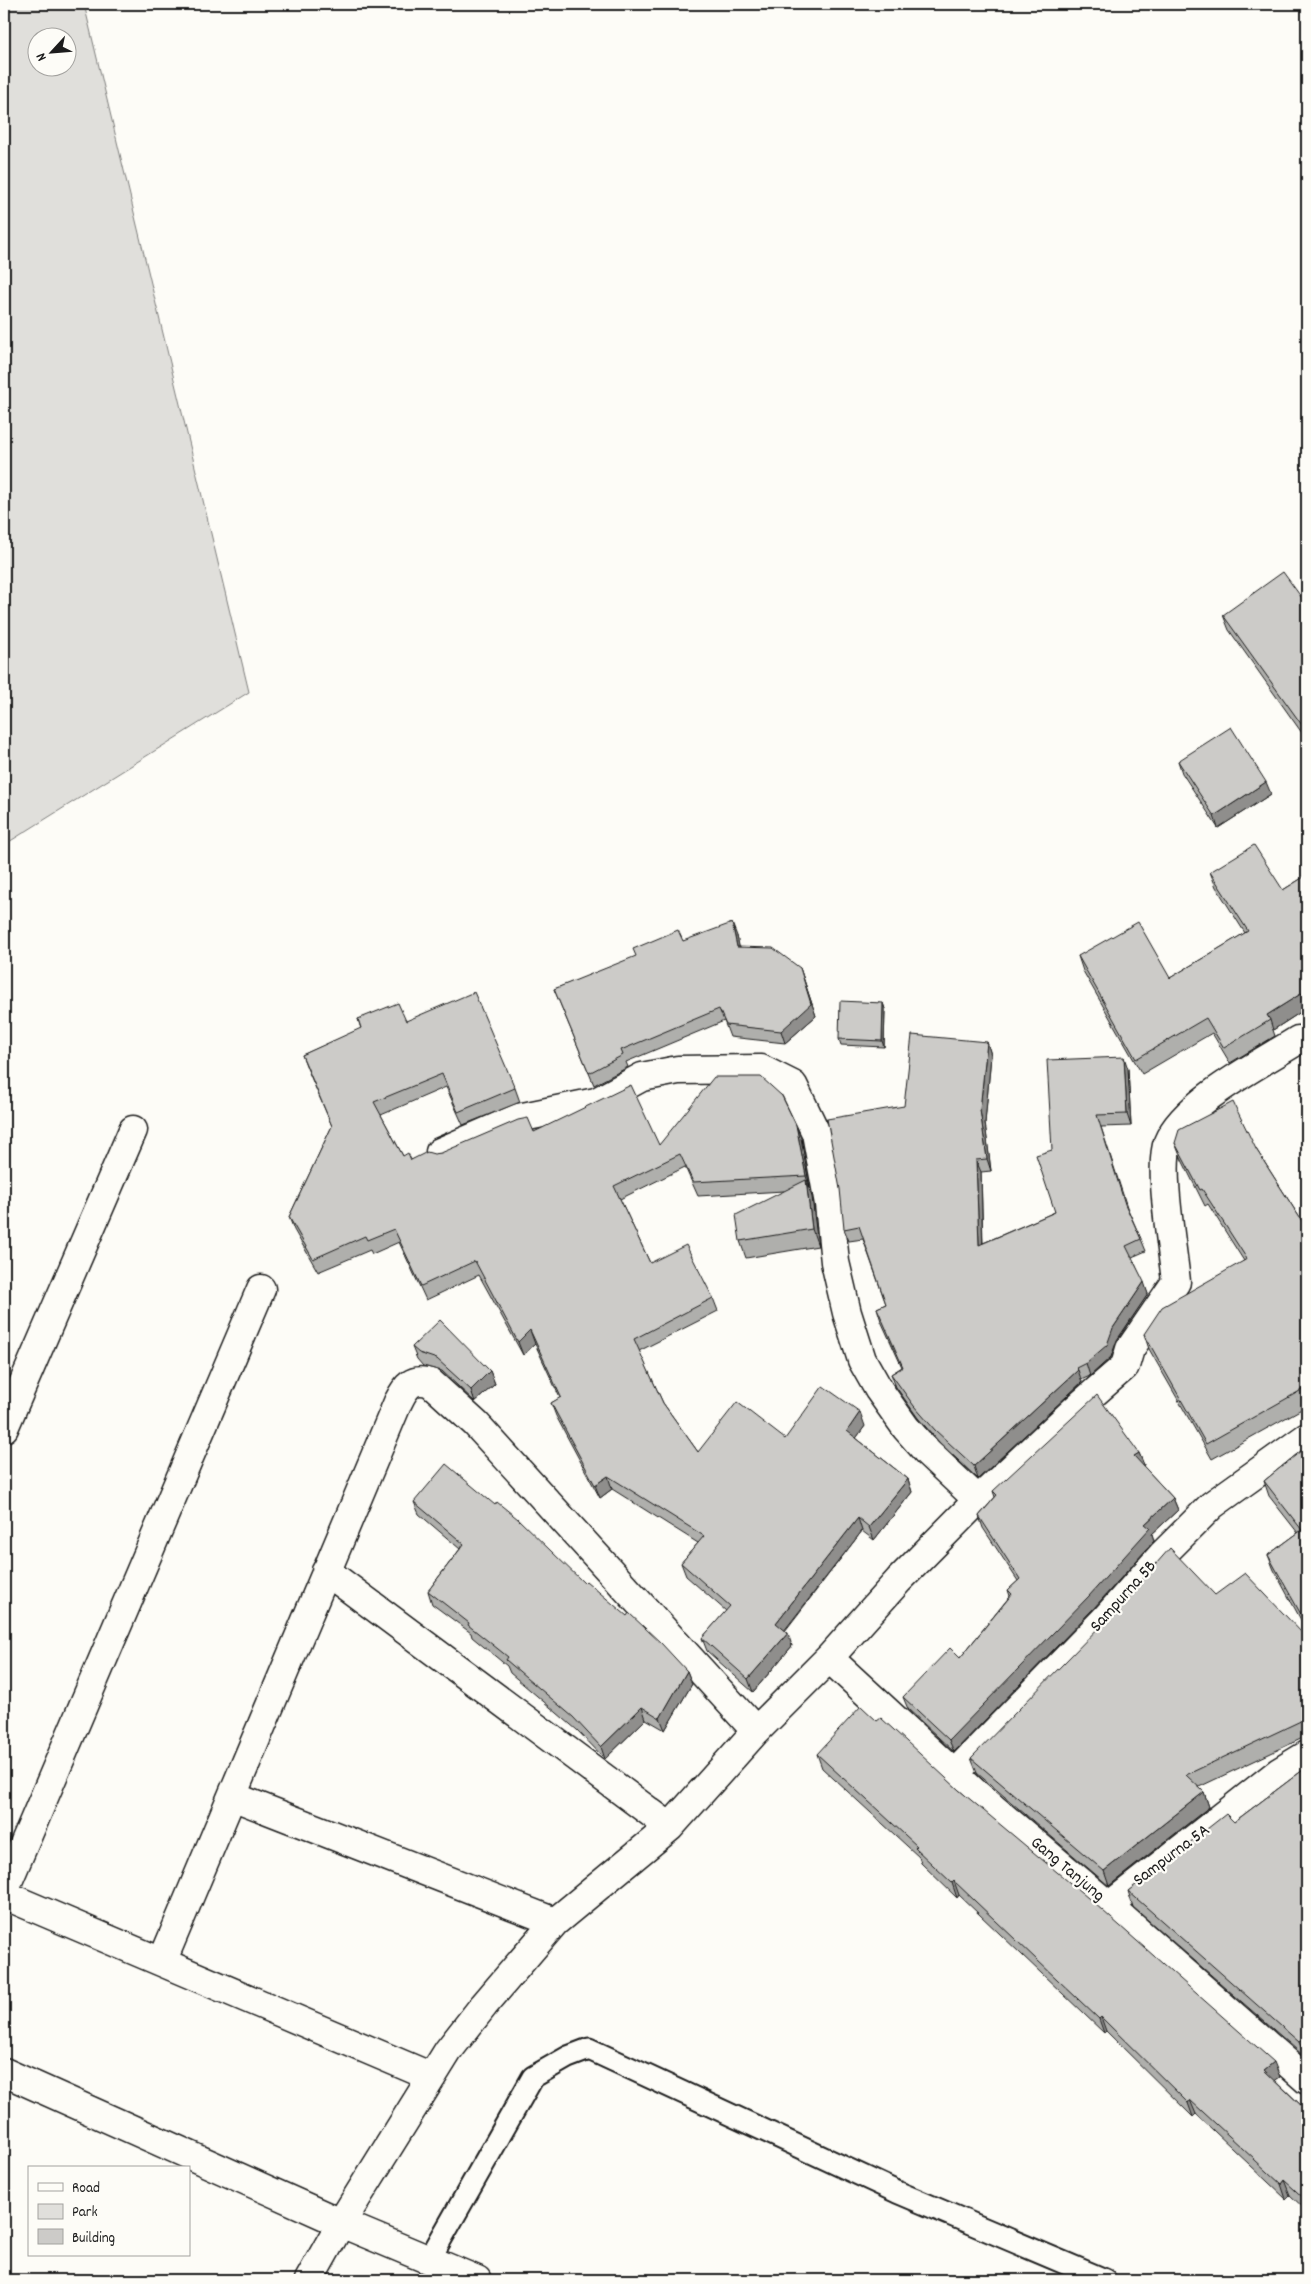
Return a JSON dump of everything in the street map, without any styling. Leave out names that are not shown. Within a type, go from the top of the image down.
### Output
[{"type":"street","points":[[308,2280],[341,2223],[448,2051],[484,2005],[555,1922],[670,1827],[756,1731],[829,1658],[898,1580],[978,1500],[1125,1366],[1130,1349],[1152,1314],[1176,1282],[1165,1170],[1168,1142],[1181,1120],[1200,1103],[1304,1042]]},
{"type":"street","points":[[440,1152],[518,1118],[596,1102],[642,1077],[678,1070],[761,1070],[792,1085],[816,1133],[829,1204],[835,1262],[847,1313],[862,1360],[879,1390],[906,1428],[928,1453],[978,1500]]},
{"type":"street","points":[[4,1428],[133,1130]]},
{"type":"street","points":[[4,1891],[261,1290]]},
{"type":"street","points":[[162,1962],[326,1571],[405,1388],[412,1381],[421,1380],[430,1383],[476,1424],[756,1731]]},
{"type":"street","name":"Sampurna 5B","points":[[955,1773],[1105,1619],[1162,1555],[1212,1505],[1307,1438]]},
{"type":"street","points":[[326,1571],[670,1827]]},
{"type":"street","name":"Gang Tanjung","points":[[829,1658],[974,1792],[1304,2072]]},
{"type":"street","name":"Sampurna 5A","points":[[1109,1906],[1279,1772],[1307,1755]]},
{"type":"street","points":[[232,1796],[555,1922]]},
{"type":"street","points":[[4,1895],[432,2077]]},
{"type":"street","points":[[4,2072],[341,2223],[477,2280]]},
{"type":"lane","points":[[429,2260],[533,2076],[568,2057],[589,2049],[896,2192],[1105,2280]]},
{"type":"green space","points":[[4,4],[84,4],[249,692],[4,845]]},
{"type":"building","points":[[1283,572],[1307,605],[1307,732],[1223,615]]},
{"type":"building","points":[[1231,727],[1266,782],[1214,816],[1178,761]]},
{"type":"building","points":[[1254,845],[1283,890],[1307,875],[1307,990],[1267,1015],[1270,1020],[1224,1048],[1206,1018],[1136,1059],[1078,956],[1138,922],[1170,978],[1248,931],[1210,872]]},
{"type":"building","points":[[732,923],[737,947],[773,948],[800,968],[811,1004],[781,1031],[726,1025],[719,1009],[621,1050],[623,1055],[589,1073],[554,989],[636,956],[633,949],[678,930],[683,941]]},
{"type":"building","points":[[474,992],[515,1088],[458,1112],[442,1074],[374,1102],[403,1156],[408,1153],[411,1160],[427,1152],[441,1153],[518,1120],[528,1118],[534,1132],[631,1085],[659,1145],[714,1077],[761,1077],[782,1096],[796,1125],[806,1176],[693,1182],[680,1154],[614,1186],[650,1263],[686,1245],[713,1298],[634,1339],[663,1403],[698,1452],[737,1402],[785,1439],[823,1386],[860,1412],[847,1431],[908,1479],[869,1527],[858,1518],[776,1623],[788,1633],[748,1679],[702,1638],[730,1606],[681,1563],[704,1536],[608,1476],[595,1485],[551,1403],[561,1397],[530,1330],[518,1342],[475,1261],[421,1286],[394,1229],[367,1240],[365,1236],[313,1259],[289,1217],[332,1126],[302,1055],[361,1028],[358,1019],[398,1003],[406,1021]]},
{"type":"building","points":[[840,1001],[883,1003],[882,1041],[839,1039]]},
{"type":"building","points":[[912,1035],[987,1042],[980,1110],[987,1159],[976,1160],[979,1245],[1055,1212],[1036,1155],[1052,1150],[1047,1060],[1124,1057],[1127,1114],[1097,1115],[1125,1204],[1141,1239],[1126,1246],[1144,1282],[1113,1328],[1107,1345],[1086,1363],[1076,1368],[1078,1370],[974,1466],[935,1430],[914,1406],[891,1374],[903,1367],[877,1308],[886,1304],[859,1226],[844,1229],[840,1189],[827,1119],[904,1106]]},
{"type":"building","points":[[1233,1102],[1256,1149],[1307,1229],[1307,1387],[1206,1444],[1144,1334],[1162,1307],[1247,1259],[1202,1189],[1200,1190],[1175,1143],[1179,1130]]},
{"type":"building","points":[[806,1180],[812,1229],[740,1241],[736,1215]]},
{"type":"building","points":[[440,1320],[490,1371],[471,1390],[437,1359],[419,1353],[412,1347]]},
{"type":"building","points":[[1097,1395],[1139,1453],[1134,1456],[1173,1498],[1145,1524],[1150,1528],[1089,1596],[949,1740],[903,1697],[950,1648],[960,1658],[1012,1594],[1008,1590],[1020,1579],[979,1516],[997,1495],[993,1491]]},
{"type":"building","points":[[1307,1446],[1307,1625],[1268,1555],[1302,1530],[1264,1481]]},
{"type":"building","points":[[446,1464],[495,1505],[497,1502],[518,1519],[584,1583],[586,1581],[627,1616],[629,1613],[687,1671],[660,1718],[642,1707],[601,1747],[573,1717],[506,1660],[508,1657],[428,1591],[464,1544],[414,1502]]},
{"type":"building","points":[[1170,1548],[1215,1595],[1245,1573],[1303,1634],[1307,1631],[1307,1718],[1186,1775],[1204,1792],[1104,1871],[971,1758],[1111,1615]]},
{"type":"building","points":[[861,1706],[877,1721],[881,1718],[959,1790],[1094,1903],[1274,2062],[1264,2070],[1307,2111],[1307,2201],[1284,2180],[1281,2184],[1190,2100],[1188,2103],[1101,2017],[1099,2019],[954,1881],[952,1883],[915,1848],[917,1846],[817,1754]]},
{"type":"building","points":[[1307,1767],[1307,2036],[1299,2042],[1128,1891],[1226,1814],[1234,1822]]}]
